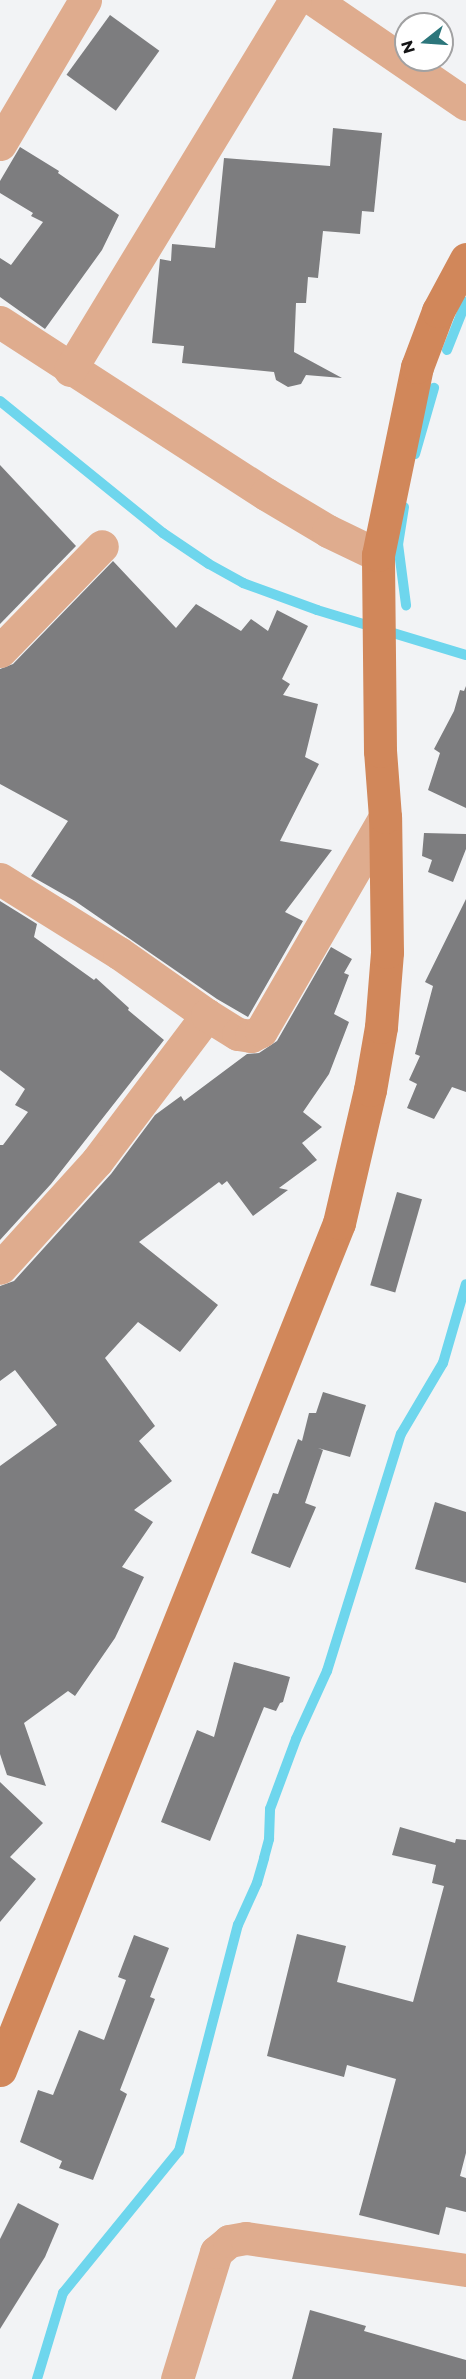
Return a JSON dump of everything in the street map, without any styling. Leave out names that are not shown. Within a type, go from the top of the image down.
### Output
[{"type":"main road","points":[[0,2070],[339,1223],[370,1090],[381,1027],[387,952],[385,817],[380,751],[379,570],[417,367],[438,311],[466,259]]},
{"type":"street","points":[[0,144],[85,0]]},
{"type":"street","points":[[70,370],[295,0]]},
{"type":"street","points":[[315,0],[466,104]]},
{"type":"street","points":[[0,322],[70,370],[328,531],[379,570]]},
{"type":"street","points":[[0,651],[102,546]]},
{"type":"street","points":[[0,879],[119,952],[207,1015],[238,1034],[251,1036],[261,1031],[385,817]]},
{"type":"street","points":[[0,1268],[98,1161],[207,1015]]},
{"type":"street","points":[[177,2379],[216,2252],[229,2241],[246,2238],[466,2270]]},
{"type":"building","points":[[110,15],[159,51],[116,111],[67,75]]},
{"type":"building","points":[[333,128],[382,133],[374,212],[362,211],[360,234],[323,231],[318,278],[308,277],[306,303],[296,303],[294,352],[342,378],[306,375],[301,384],[288,387],[276,380],[274,372],[182,363],[184,346],[152,343],[160,259],[171,261],[172,244],[215,248],[224,158],[330,166]]},
{"type":"building","points":[[20,147],[59,171],[58,173],[119,215],[102,250],[45,329],[0,297],[0,258],[11,265],[43,222],[31,216],[33,213],[0,193],[0,181]]},
{"type":"building","points":[[0,465],[76,546],[0,624]]},
{"type":"building","points":[[113,561],[176,628],[196,604],[241,631],[251,619],[268,631],[277,610],[308,626],[282,679],[290,684],[283,695],[318,704],[305,757],[319,764],[280,841],[332,850],[285,912],[303,921],[248,1017],[217,999],[75,901],[31,876],[68,821],[0,784],[0,669],[13,664]]},
{"type":"building","points":[[466,686],[466,808],[428,790],[440,753],[434,749],[454,711],[460,690],[464,691]]},
{"type":"building","points":[[424,833],[466,834],[466,849],[453,882],[428,872],[432,860],[422,856]]},
{"type":"building","points":[[466,899],[466,1092],[452,1087],[434,1119],[407,1108],[417,1084],[409,1080],[420,1056],[415,1054],[433,986],[425,982]]},
{"type":"building","points":[[0,901],[37,924],[34,937],[94,980],[96,978],[129,1008],[128,1010],[164,1040],[51,1184],[0,1240],[0,1145],[3,1145],[28,1112],[15,1105],[25,1089],[0,1070]]},
{"type":"building","points":[[331,947],[352,959],[344,973],[349,975],[334,1014],[349,1022],[329,1074],[303,1112],[322,1127],[302,1143],[317,1160],[279,1188],[288,1190],[253,1216],[227,1181],[222,1185],[219,1182],[139,1242],[218,1305],[180,1352],[138,1322],[105,1358],[155,1426],[139,1441],[172,1481],[134,1510],[153,1522],[122,1567],[144,1577],[115,1638],[75,1696],[68,1691],[24,1723],[46,1786],[7,1775],[0,1754],[0,1466],[57,1425],[15,1370],[0,1381],[0,1286],[14,1281],[111,1174],[155,1115],[181,1096],[184,1101],[247,1054],[259,1053],[277,1041]]},
{"type":"building","points":[[397,1192],[422,1199],[395,1292],[370,1285]]},
{"type":"building","points":[[323,1392],[366,1405],[350,1457],[318,1448],[323,1450],[305,1503],[316,1507],[290,1568],[251,1553],[273,1493],[278,1494],[298,1439],[302,1441],[309,1413],[316,1413]]},
{"type":"building","points":[[435,1502],[466,1512],[466,1583],[415,1569]]},
{"type":"building","points":[[234,1662],[290,1677],[283,1702],[276,1711],[264,1707],[210,1841],[161,1822],[197,1730],[214,1737]]},
{"type":"building","points":[[0,1782],[43,1823],[10,1857],[36,1879],[0,1922]]},
{"type":"building","points":[[400,1827],[455,1843],[456,1839],[466,1840],[466,2153],[460,2176],[466,2178],[466,2212],[446,2207],[439,2235],[359,2215],[396,2079],[347,2065],[344,2077],[267,2056],[297,1934],[346,1946],[337,1982],[413,2002],[444,1886],[432,1883],[436,1865],[392,1855]]},
{"type":"building","points":[[134,1935],[169,1948],[150,1997],[155,1999],[120,2090],[127,2094],[93,2180],[59,2168],[62,2161],[20,2142],[38,2090],[53,2095],[79,2030],[104,2040],[126,1980],[118,1977]]},
{"type":"building","points":[[18,2203],[59,2224],[45,2257],[0,2329],[0,2239]]},
{"type":"building","points":[[310,2310],[366,2326],[364,2331],[466,2360],[466,2379],[292,2379]]},
{"type":"waterway","points":[[447,350],[466,302]]},
{"type":"waterway","points":[[415,454],[434,388]]},
{"type":"waterway","points":[[0,401],[163,533],[209,564],[243,583],[317,610],[466,655]]},
{"type":"waterway","points":[[404,507],[398,544],[406,605]]},
{"type":"waterway","points":[[37,2379],[63,2293],[179,2151],[238,1925],[257,1883],[264,1858],[269,1839],[270,1809],[296,1739],[327,1671],[401,1434],[443,1363],[466,1284]]}]
